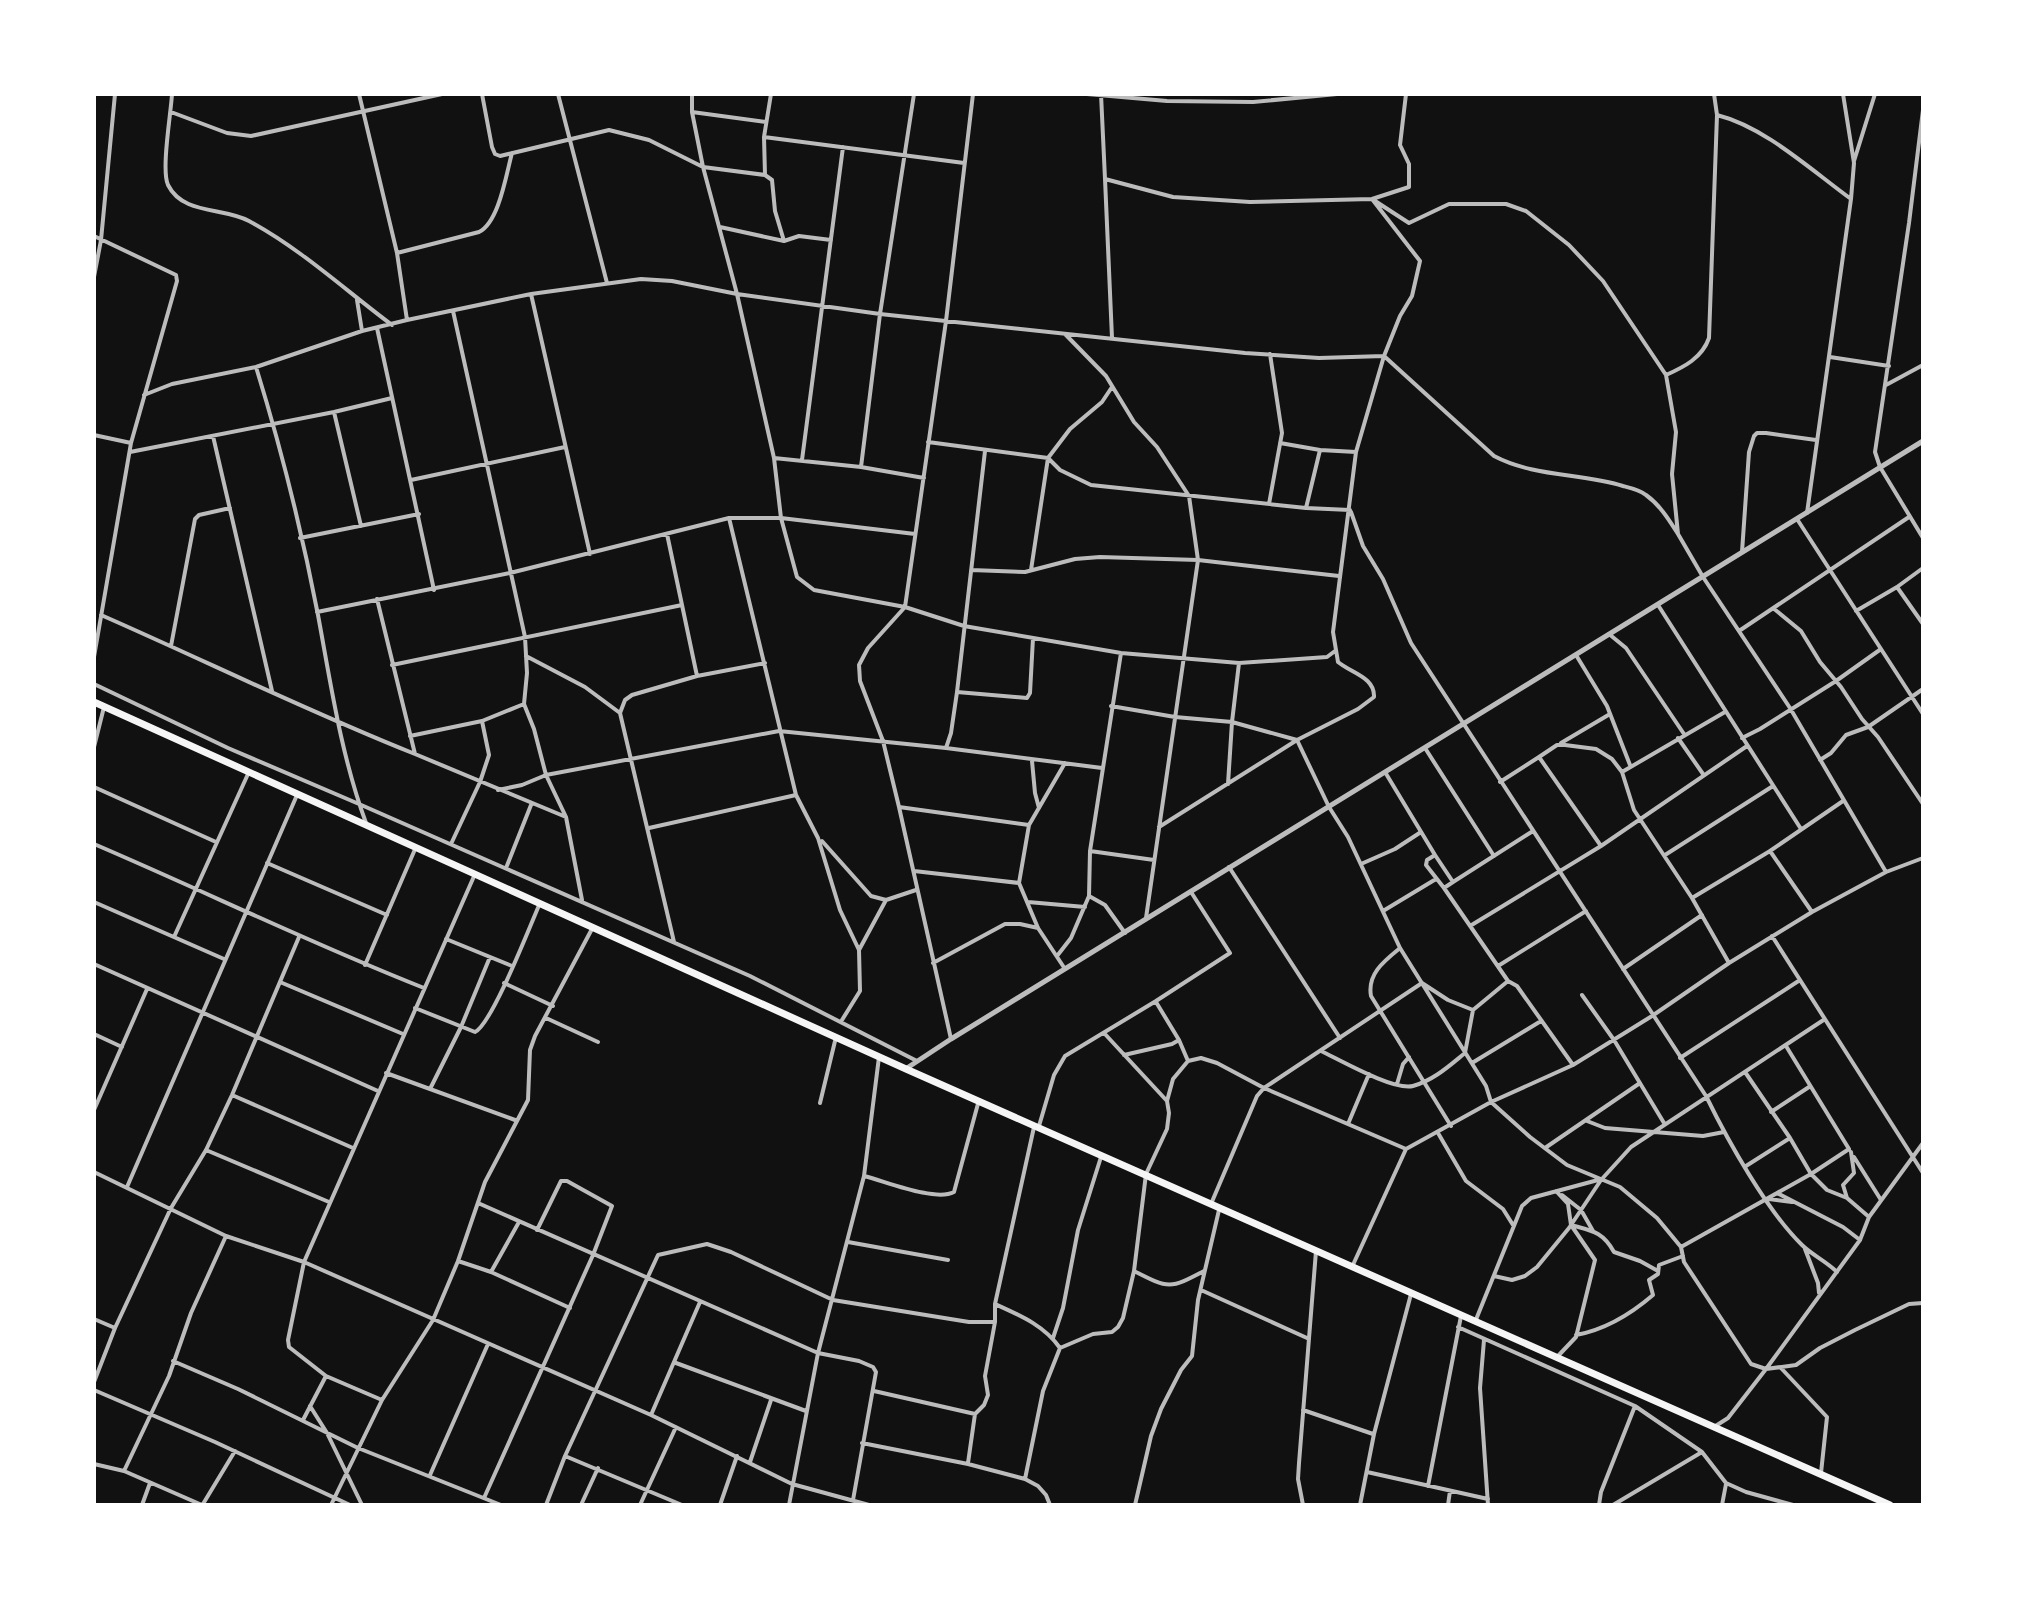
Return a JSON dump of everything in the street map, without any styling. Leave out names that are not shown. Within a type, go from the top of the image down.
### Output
[{"type":"highway","points":[[94,702],[879,1057],[1890,1505]]},
{"type":"street","points":[[94,277],[101,240],[115,94]]},
{"type":"street","points":[[172,94],[165,177],[171,190],[197,208],[248,220],[285,240],[392,325]]},
{"type":"street","points":[[359,94],[397,253],[407,320]]},
{"type":"street","points":[[171,112],[227,133],[251,136],[442,94]]},
{"type":"street","points":[[482,94],[492,147],[495,154],[500,156],[609,130],[649,140],[703,167],[765,175],[772,180],[775,211],[784,241]]},
{"type":"street","points":[[558,94],[607,283]]},
{"type":"street","points":[[692,94],[692,112],[703,167],[737,294],[774,458],[781,518],[794,569],[803,583],[814,590],[905,607],[964,626],[1121,653],[1239,663],[1327,657],[1335,651]]},
{"type":"street","points":[[765,175],[764,137],[771,94]]},
{"type":"street","points":[[861,467],[880,314],[914,94]]},
{"type":"street","points":[[951,1039],[883,741],[860,681],[859,665],[868,648],[905,607],[946,321],[973,94]]},
{"type":"street","points":[[1087,94],[1167,101],[1253,102],[1337,94]]},
{"type":"street","points":[[1101,94],[1112,338]]},
{"type":"street","points":[[1167,101],[1168,94]]},
{"type":"street","points":[[1105,179],[1173,197],[1250,202],[1372,199],[1409,187],[1409,164],[1400,145],[1406,94]]},
{"type":"street","points":[[1666,375],[1687,365],[1706,348],[1709,338],[1717,115],[1714,94]]},
{"type":"street","points":[[1843,94],[1854,163]]},
{"type":"street","points":[[1807,513],[1854,163],[1875,94]]},
{"type":"street","points":[[1923,110],[1875,452],[1880,467],[1923,538]]},
{"type":"street","points":[[692,112],[766,122]]},
{"type":"street","points":[[1717,115],[1734,119],[1757,131],[1851,199]]},
{"type":"street","points":[[764,137],[964,163]]},
{"type":"street","points":[[802,460],[843,147]]},
{"type":"street","points":[[397,253],[488,228],[494,218],[512,153]]},
{"type":"street","points":[[1159,827],[1297,740],[1358,709],[1374,697],[1374,689],[1369,682],[1341,665],[1335,651],[1333,632],[1356,452],[1384,356],[1400,316],[1412,296],[1420,261],[1372,199]]},
{"type":"street","points":[[1372,199],[1409,223],[1449,204],[1506,204],[1526,211],[1569,245],[1603,281],[1666,375],[1676,432],[1672,474],[1678,534]]},
{"type":"street","points":[[720,227],[784,241],[799,236],[832,240]]},
{"type":"street","points":[[94,236],[176,275],[177,281],[131,443],[94,657]]},
{"type":"street","points":[[144,395],[172,384],[256,367],[362,331],[407,320],[531,294],[641,279],[946,321],[1319,358],[1384,356],[1494,456],[1512,465],[1544,473],[1601,479],[1643,492],[1657,504],[1790,708],[1886,872]]},
{"type":"street","points":[[531,294],[590,554]]},
{"type":"street","points":[[356,298],[362,331]]},
{"type":"street","points":[[453,311],[525,637],[524,704],[546,775],[566,817],[582,902]]},
{"type":"street","points":[[377,328],[434,590]]},
{"type":"street","points":[[1063,333],[1106,376],[1134,422],[1157,447],[1189,496],[1198,560],[1146,920]]},
{"type":"street","points":[[1269,504],[1282,433],[1270,354]]},
{"type":"street","points":[[1830,357],[1889,366]]},
{"type":"street","points":[[1886,385],[1923,365]]},
{"type":"street","points":[[256,367],[274,424],[317,612],[337,724],[366,825]]},
{"type":"street","points":[[1031,570],[1048,458],[1070,429],[1102,402],[1112,386]]},
{"type":"street","points":[[130,452],[392,398]]},
{"type":"street","points":[[334,412],[361,526]]},
{"type":"street","points":[[1741,553],[1749,452],[1754,436],[1766,433],[1816,440]]},
{"type":"street","points":[[94,435],[131,443]]},
{"type":"street","points":[[213,436],[272,691]]},
{"type":"street","points":[[906,1069],[1923,441]]},
{"type":"street","points":[[927,442],[1048,458],[1060,470],[1091,485],[1350,510]]},
{"type":"street","points":[[1280,443],[1356,452]]},
{"type":"street","points":[[411,480],[566,447]]},
{"type":"street","points":[[1306,508],[1320,450]]},
{"type":"street","points":[[946,748],[957,692],[985,451]]},
{"type":"street","points":[[774,458],[861,467],[924,478]]},
{"type":"street","points":[[171,646],[195,519],[199,515],[230,508]]},
{"type":"street","points":[[1350,510],[1363,546],[1383,579],[1411,643],[1706,1096],[1724,1132],[1766,1199],[1804,1247],[1818,1283],[1819,1296]]},
{"type":"street","points":[[300,538],[419,514]]},
{"type":"street","points":[[1739,631],[1909,517]]},
{"type":"street","points":[[317,612],[510,573],[729,518],[781,518],[916,534]]},
{"type":"street","points":[[729,518],[796,795],[818,838],[840,910],[859,950],[860,991],[842,1020]]},
{"type":"street","points":[[1797,519],[1923,714]]},
{"type":"street","points":[[667,533],[697,676]]},
{"type":"street","points":[[971,570],[1025,572],[1075,559],[1100,557],[1198,560],[1339,576]]},
{"type":"street","points":[[1856,611],[1923,568]]},
{"type":"street","points":[[1897,587],[1923,624]]},
{"type":"street","points":[[377,599],[415,754]]},
{"type":"street","points":[[392,665],[682,605]]},
{"type":"street","points":[[1658,605],[1801,829]]},
{"type":"street","points":[[1773,608],[1801,631],[1923,804]]},
{"type":"street","points":[[101,615],[272,691],[337,724],[566,817]]},
{"type":"street","points":[[1609,634],[1626,648],[1684,734]]},
{"type":"street","points":[[957,692],[1027,698],[1030,693],[1033,638]]},
{"type":"street","points":[[1742,738],[1836,681],[1881,648]]},
{"type":"street","points":[[1057,956],[1071,938],[1089,896],[1090,851],[1121,653]]},
{"type":"street","points":[[1576,655],[1610,714],[1630,765]]},
{"type":"street","points":[[526,656],[585,687],[620,713]]},
{"type":"street","points":[[674,942],[620,713],[625,700],[632,695],[697,676],[765,663]]},
{"type":"street","points":[[1228,784],[1239,663]]},
{"type":"street","points":[[94,684],[228,748],[674,942],[842,1020],[918,1061]]},
{"type":"street","points":[[1820,760],[1831,753],[1846,735],[1868,727],[1923,689]]},
{"type":"street","points":[[410,736],[482,721],[524,704]]},
{"type":"street","points":[[1111,706],[1175,717],[1232,722],[1297,740],[1400,948],[1486,1086],[1491,1102],[1567,1165],[1620,1187],[1657,1218],[1681,1247],[1684,1262],[1751,1364],[1766,1369],[1796,1365],[1820,1348],[1909,1304],[1923,1303]]},
{"type":"street","points":[[94,747],[104,707]]},
{"type":"street","points":[[1622,772],[1725,712]]},
{"type":"street","points":[[1500,782],[1610,714]]},
{"type":"street","points":[[451,844],[489,755],[482,721]]},
{"type":"street","points":[[498,790],[546,775],[779,731],[1103,768]]},
{"type":"street","points":[[1678,738],[1703,774]]},
{"type":"street","points":[[1557,745],[1596,749],[1612,759],[1622,772],[1640,819],[1692,898],[1729,963]]},
{"type":"street","points":[[1470,926],[1561,872],[1747,746]]},
{"type":"street","points":[[1425,748],[1494,856]]},
{"type":"street","points":[[1539,757],[1601,846]]},
{"type":"street","points":[[1032,761],[1039,808]]},
{"type":"street","points":[[1065,763],[1029,825],[1019,883],[1038,928],[1065,969]]},
{"type":"street","points":[[174,937],[249,771]]},
{"type":"street","points":[[1385,772],[1453,882]]},
{"type":"street","points":[[1665,855],[1773,786]]},
{"type":"street","points":[[94,787],[217,842]]},
{"type":"street","points":[[127,1187],[298,793]]},
{"type":"street","points":[[649,828],[796,795]]},
{"type":"street","points":[[1692,898],[1770,851],[1843,801]]},
{"type":"street","points":[[506,868],[531,805]]},
{"type":"street","points":[[899,807],[1029,825]]},
{"type":"street","points":[[1444,888],[1533,831]]},
{"type":"street","points":[[1361,864],[1395,849],[1421,832]]},
{"type":"street","points":[[818,838],[871,896],[886,900],[916,890]]},
{"type":"street","points":[[94,844],[299,937],[424,988]]},
{"type":"street","points":[[365,965],[416,847]]},
{"type":"street","points":[[1090,851],[1154,860]]},
{"type":"street","points":[[1770,851],[1812,912]]},
{"type":"street","points":[[1435,855],[1427,860],[1426,865],[1508,981],[1517,986],[1573,1065]]},
{"type":"street","points":[[1352,1267],[1406,1149],[1491,1102],[1573,1065],[1812,912],[1886,872],[1923,858]]},
{"type":"street","points":[[267,863],[387,915]]},
{"type":"street","points":[[1229,867],[1340,1038]]},
{"type":"street","points":[[912,871],[1019,883]]},
{"type":"street","points":[[382,1400],[326,1376],[289,1347],[288,1340],[304,1262],[475,874]]},
{"type":"street","points":[[1383,911],[1436,879]]},
{"type":"street","points":[[968,1464],[975,1414],[988,1395],[985,1376],[995,1322],[995,1304],[1037,1125],[1060,1061],[1230,953],[1191,892]]},
{"type":"street","points":[[1089,896],[1105,905],[1125,933]]},
{"type":"street","points":[[859,950],[886,900]]},
{"type":"street","points":[[94,902],[224,959]]},
{"type":"street","points":[[1028,902],[1085,907]]},
{"type":"street","points":[[415,1008],[475,1032],[481,1029],[540,903]]},
{"type":"street","points":[[1498,966],[1586,911]]},
{"type":"street","points":[[1623,969],[1702,915]]},
{"type":"street","points":[[933,963],[1005,924],[1038,928]]},
{"type":"street","points":[[331,1505],[382,1400],[433,1320],[478,1203],[515,1120],[528,1100],[530,1050],[593,927]]},
{"type":"street","points":[[1772,936],[1923,1173]]},
{"type":"street","points":[[94,1382],[115,1328],[171,1208],[206,1150],[232,1095],[299,937]]},
{"type":"street","points":[[446,939],[512,966]]},
{"type":"street","points":[[1400,948],[1382,962],[1369,986],[1371,996],[1451,1126]]},
{"type":"street","points":[[430,1089],[461,1027],[490,957]]},
{"type":"street","points":[[94,964],[378,1091]]},
{"type":"street","points":[[1680,1058],[1800,980]]},
{"type":"street","points":[[1321,1051],[1405,1087],[1425,1081],[1465,1053],[1473,1010],[1508,981]]},
{"type":"street","points":[[280,982],[403,1034]]},
{"type":"street","points":[[504,983],[553,1006]]},
{"type":"street","points":[[1422,983],[1448,1000],[1473,1010]]},
{"type":"street","points":[[1211,1204],[1257,1096],[1264,1088],[1422,983]]},
{"type":"street","points":[[94,1110],[147,989]]},
{"type":"street","points":[[1582,995],[1614,1040],[1664,1123]]},
{"type":"street","points":[[1156,1001],[1188,1061]]},
{"type":"street","points":[[546,1018],[598,1042]]},
{"type":"street","points":[[1494,1276],[1512,1280],[1525,1276],[1537,1267],[1624,1153],[1664,1123],[1825,1019]]},
{"type":"street","points":[[1472,1063],[1541,1021]]},
{"type":"street","points":[[1104,1033],[1167,1101]]},
{"type":"street","points":[[94,1034],[122,1047]]},
{"type":"street","points":[[820,1103],[836,1037]]},
{"type":"street","points":[[1124,1055],[1179,1040]]},
{"type":"street","points":[[1786,1046],[1882,1201]]},
{"type":"street","points":[[789,1505],[818,1353],[864,1176],[879,1057]]},
{"type":"street","points":[[1397,1084],[1403,1064],[1409,1057]]},
{"type":"street","points":[[1025,1479],[1043,1391],[1060,1348],[1093,1334],[1112,1332],[1123,1318],[1134,1271],[1146,1174],[1167,1129],[1167,1101],[1173,1079],[1188,1061],[1201,1058],[1406,1149]]},
{"type":"street","points":[[1745,1072],[1811,1174],[1827,1190],[1847,1198],[1869,1217]]},
{"type":"street","points":[[386,1073],[515,1120]]},
{"type":"street","points":[[1348,1124],[1369,1074]]},
{"type":"street","points":[[1545,1148],[1640,1083]]},
{"type":"street","points":[[1771,1112],[1809,1087]]},
{"type":"street","points":[[232,1095],[353,1148]]},
{"type":"street","points":[[864,1176],[929,1194],[948,1195],[954,1192],[979,1100]]},
{"type":"street","points":[[1587,1121],[1605,1128],[1703,1136],[1724,1132]]},
{"type":"street","points":[[1438,1133],[1466,1181],[1503,1209],[1514,1226]]},
{"type":"street","points":[[1746,1166],[1790,1138]]},
{"type":"street","points":[[1714,1427],[1728,1418],[1766,1369],[1860,1240],[1869,1217],[1923,1143]]},
{"type":"street","points":[[206,1150],[330,1202]]},
{"type":"street","points":[[1681,1247],[1850,1150]]},
{"type":"street","points":[[1847,1198],[1843,1185],[1854,1173],[1850,1150]]},
{"type":"street","points":[[1053,1338],[1063,1308],[1078,1230],[1101,1154]]},
{"type":"street","points":[[94,1172],[226,1236],[304,1262],[651,1415],[792,1484],[869,1505]]},
{"type":"street","points":[[1475,1322],[1522,1206],[1531,1198],[1601,1180]]},
{"type":"street","points":[[484,1498],[570,1308],[612,1206],[567,1181],[561,1181],[537,1230]]},
{"type":"street","points":[[1556,1191],[1581,1210],[1593,1231]]},
{"type":"street","points":[[1556,1191],[1568,1204],[1571,1225],[1595,1260],[1576,1335],[1556,1358]]},
{"type":"street","points":[[1777,1193],[1843,1227],[1860,1240]]},
{"type":"street","points":[[1766,1199],[1795,1202]]},
{"type":"street","points":[[478,1203],[818,1353],[873,1367],[876,1372],[874,1391],[853,1500]]},
{"type":"street","points":[[1135,1505],[1151,1436],[1161,1409],[1181,1370],[1192,1356],[1201,1290],[1220,1207]]},
{"type":"street","points":[[491,1272],[519,1222]]},
{"type":"street","points":[[1571,1225],[1593,1231],[1607,1239],[1614,1252],[1658,1271]]},
{"type":"street","points":[[124,1471],[169,1376],[226,1236]]},
{"type":"street","points":[[848,1242],[948,1260]]},
{"type":"street","points":[[546,1505],[565,1456],[658,1255],[707,1244],[731,1252],[833,1300],[969,1322],[995,1322]]},
{"type":"street","points":[[1804,1247],[1837,1272]]},
{"type":"street","points":[[1303,1505],[1298,1479],[1316,1251]]},
{"type":"street","points":[[1576,1335],[1632,1312],[1653,1295],[1649,1280],[1658,1271],[1659,1265],[1683,1256]]},
{"type":"street","points":[[458,1261],[491,1272],[570,1308]]},
{"type":"street","points":[[1134,1271],[1163,1287],[1180,1284],[1206,1270]]},
{"type":"street","points":[[1201,1290],[1307,1338]]},
{"type":"street","points":[[1360,1505],[1374,1434],[1411,1294]]},
{"type":"street","points":[[651,1415],[700,1302]]},
{"type":"street","points":[[995,1304],[1036,1324],[1060,1348]]},
{"type":"street","points":[[1428,1486],[1461,1316]]},
{"type":"street","points":[[94,1319],[115,1328]]},
{"type":"street","points":[[1458,1327],[1635,1406],[1702,1452],[1726,1483],[1793,1505]]},
{"type":"street","points":[[1367,1472],[1488,1502],[1480,1388],[1484,1338]]},
{"type":"street","points":[[430,1475],[488,1344]]},
{"type":"street","points":[[173,1361],[358,1448],[501,1505]]},
{"type":"street","points":[[676,1363],[806,1411]]},
{"type":"street","points":[[1780,1367],[1827,1417],[1821,1474]]},
{"type":"street","points":[[302,1421],[326,1376]]},
{"type":"street","points":[[94,1390],[350,1505]]},
{"type":"street","points":[[874,1391],[975,1414]]},
{"type":"street","points":[[750,1463],[771,1400]]},
{"type":"street","points":[[310,1406],[327,1433],[362,1505]]},
{"type":"street","points":[[1599,1505],[1601,1492],[1635,1406]]},
{"type":"street","points":[[1303,1410],[1374,1434]]},
{"type":"street","points":[[640,1505],[676,1427]]},
{"type":"street","points":[[862,1443],[1025,1479],[1038,1486],[1050,1505]]},
{"type":"street","points":[[94,1464],[124,1471],[202,1505],[235,1451]]},
{"type":"street","points":[[1613,1505],[1702,1452]]},
{"type":"street","points":[[565,1456],[682,1505]]},
{"type":"street","points":[[720,1505],[737,1456]]},
{"type":"street","points":[[581,1505],[598,1468]]},
{"type":"street","points":[[142,1505],[150,1483]]},
{"type":"street","points":[[1722,1505],[1726,1483]]},
{"type":"street","points":[[1448,1505],[1450,1491]]}]
